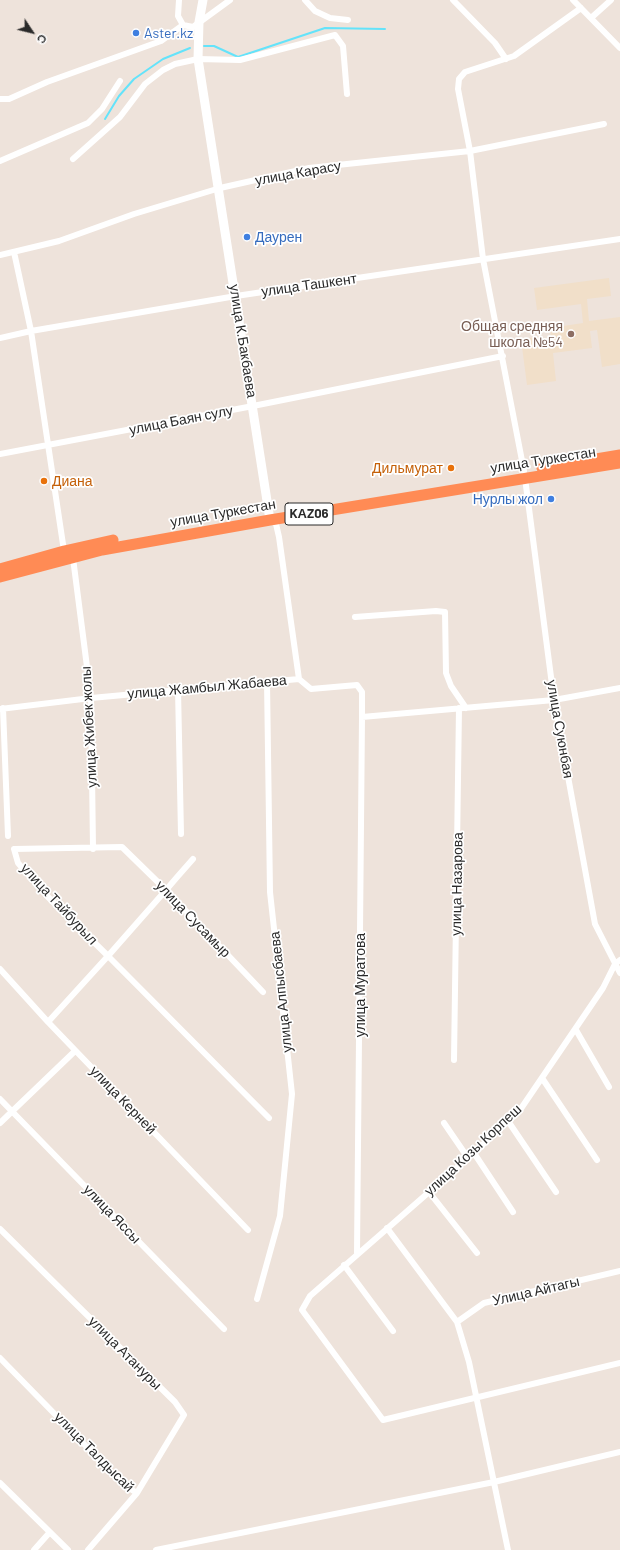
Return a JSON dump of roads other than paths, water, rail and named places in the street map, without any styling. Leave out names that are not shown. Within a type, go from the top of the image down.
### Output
[{"type":"highway","name":"улица Туркестан","points":[[0,569],[64,551],[525,474],[620,455]]},
{"type":"highway","name":"улица Туркестан","points":[[525,474],[620,463]]},
{"type":"highway","name":"улица Туркестан","points":[[0,578],[102,550],[269,516]]},
{"type":"street","points":[[179,0],[178,16],[183,25]]},
{"type":"street","name":"улица К.Бакбаева","points":[[203,0],[199,22],[198,59],[220,188],[269,516],[276,524],[279,537],[299,679]]},
{"type":"street","points":[[0,99],[9,99],[47,82],[162,41],[183,25],[193,27],[230,0]]},
{"type":"street","points":[[305,0],[315,11],[330,18],[348,20]]},
{"type":"street","points":[[453,0],[495,43],[506,59]]},
{"type":"street","points":[[573,0],[620,48]]},
{"type":"street","points":[[591,18],[611,0]]},
{"type":"street","name":"улица Суюнбая","points":[[581,8],[514,56],[465,72],[459,79],[458,89],[470,151],[484,259],[525,474],[554,700],[595,924],[618,962],[620,973]]},
{"type":"street","points":[[73,159],[120,117],[145,84],[175,64],[198,59],[240,60],[335,35],[343,46],[347,94]]},
{"type":"street","points":[[0,161],[88,123],[102,109],[120,81]]},
{"type":"street","name":"улица Карасу","points":[[0,255],[59,241],[134,214],[220,188],[309,168],[470,151],[604,124]]},
{"type":"street","name":"улица Ташкент","points":[[0,338],[31,330],[236,296],[620,239]]},
{"type":"street","points":[[14,252],[31,330],[64,551]]},
{"type":"street","name":"улица Баян сулу","points":[[0,454],[253,406],[503,356]]},
{"type":"street","name":"улица Жибек жолы","points":[[73,558],[91,698],[93,849]]},
{"type":"street","points":[[355,617],[436,611],[445,612],[446,673],[463,708]]},
{"type":"street","name":"улица Жамбыл Жабаева","points":[[2,708],[178,689],[299,679],[311,689],[357,685],[362,692],[362,717]]},
{"type":"street","name":"улица Алпысбаева","points":[[257,1299],[280,1216],[292,1094],[270,892],[267,681]]},
{"type":"street","points":[[362,717],[554,700],[620,688]]},
{"type":"street","points":[[178,689],[181,834]]},
{"type":"street","points":[[2,708],[8,836]]},
{"type":"street","name":"улица Назарова","points":[[454,1060],[463,708]]},
{"type":"street","name":"улица Муратова","points":[[358,1253],[362,717]]},
{"type":"street","name":"улица Сусамыр","points":[[93,849],[122,847],[166,890],[263,992]]},
{"type":"street","name":"улица Тайбурыл","points":[[93,849],[14,849],[18,863],[48,897],[269,1118]]},
{"type":"street","points":[[48,1022],[194,860]]},
{"type":"street","name":"улица Козы Корпеш","points":[[476,1397],[383,1420],[302,1310],[310,1296],[474,1153],[520,1110],[576,1030],[618,962]]},
{"type":"street","name":"улица Керней","points":[[0,969],[75,1051],[248,1230]]},
{"type":"street","points":[[576,1030],[609,1087]]},
{"type":"street","points":[[0,1123],[75,1051]]},
{"type":"street","points":[[542,1078],[597,1160]]},
{"type":"street","name":"улица Яссы","points":[[0,1099],[224,1329]]},
{"type":"street","points":[[508,1121],[556,1192]]},
{"type":"street","points":[[444,1123],[468,1158]]},
{"type":"street","points":[[474,1153],[513,1212]]},
{"type":"street","points":[[428,1192],[477,1253]]},
{"type":"street","points":[[387,1228],[457,1322],[469,1362],[508,1550]]},
{"type":"street","name":"улица Атануры","points":[[0,1229],[175,1402],[184,1414],[137,1493]]},
{"type":"street","points":[[344,1265],[393,1332]]},
{"type":"street","name":"Улица Айтагы","points":[[457,1322],[484,1303],[620,1271]]},
{"type":"street","name":"улица Талдысай","points":[[0,1358],[124,1485],[137,1493],[88,1550]]},
{"type":"street","points":[[476,1397],[620,1363]]},
{"type":"street","points":[[156,1550],[494,1482],[620,1452]]},
{"type":"street","points":[[0,1483],[68,1550]]},
{"type":"street","points":[[34,1550],[50,1532]]},
{"type":"waterway","points":[[204,46],[214,46],[238,57],[325,28],[385,29]]},
{"type":"waterway","points":[[105,119],[119,96],[134,79],[163,59],[190,48]]},
{"type":"place","name":"Aster.kz","points":[[136,33]]},
{"type":"place","name":"Даурен","points":[[247,237]]},
{"type":"place","name":"Общая средняя школа №54","points":[[571,334]]},
{"type":"place","name":"Дильмурат","points":[[451,468]]},
{"type":"place","name":"Диана","points":[[44,481]]},
{"type":"place","name":"Нурлы жол","points":[[551,499]]}]
